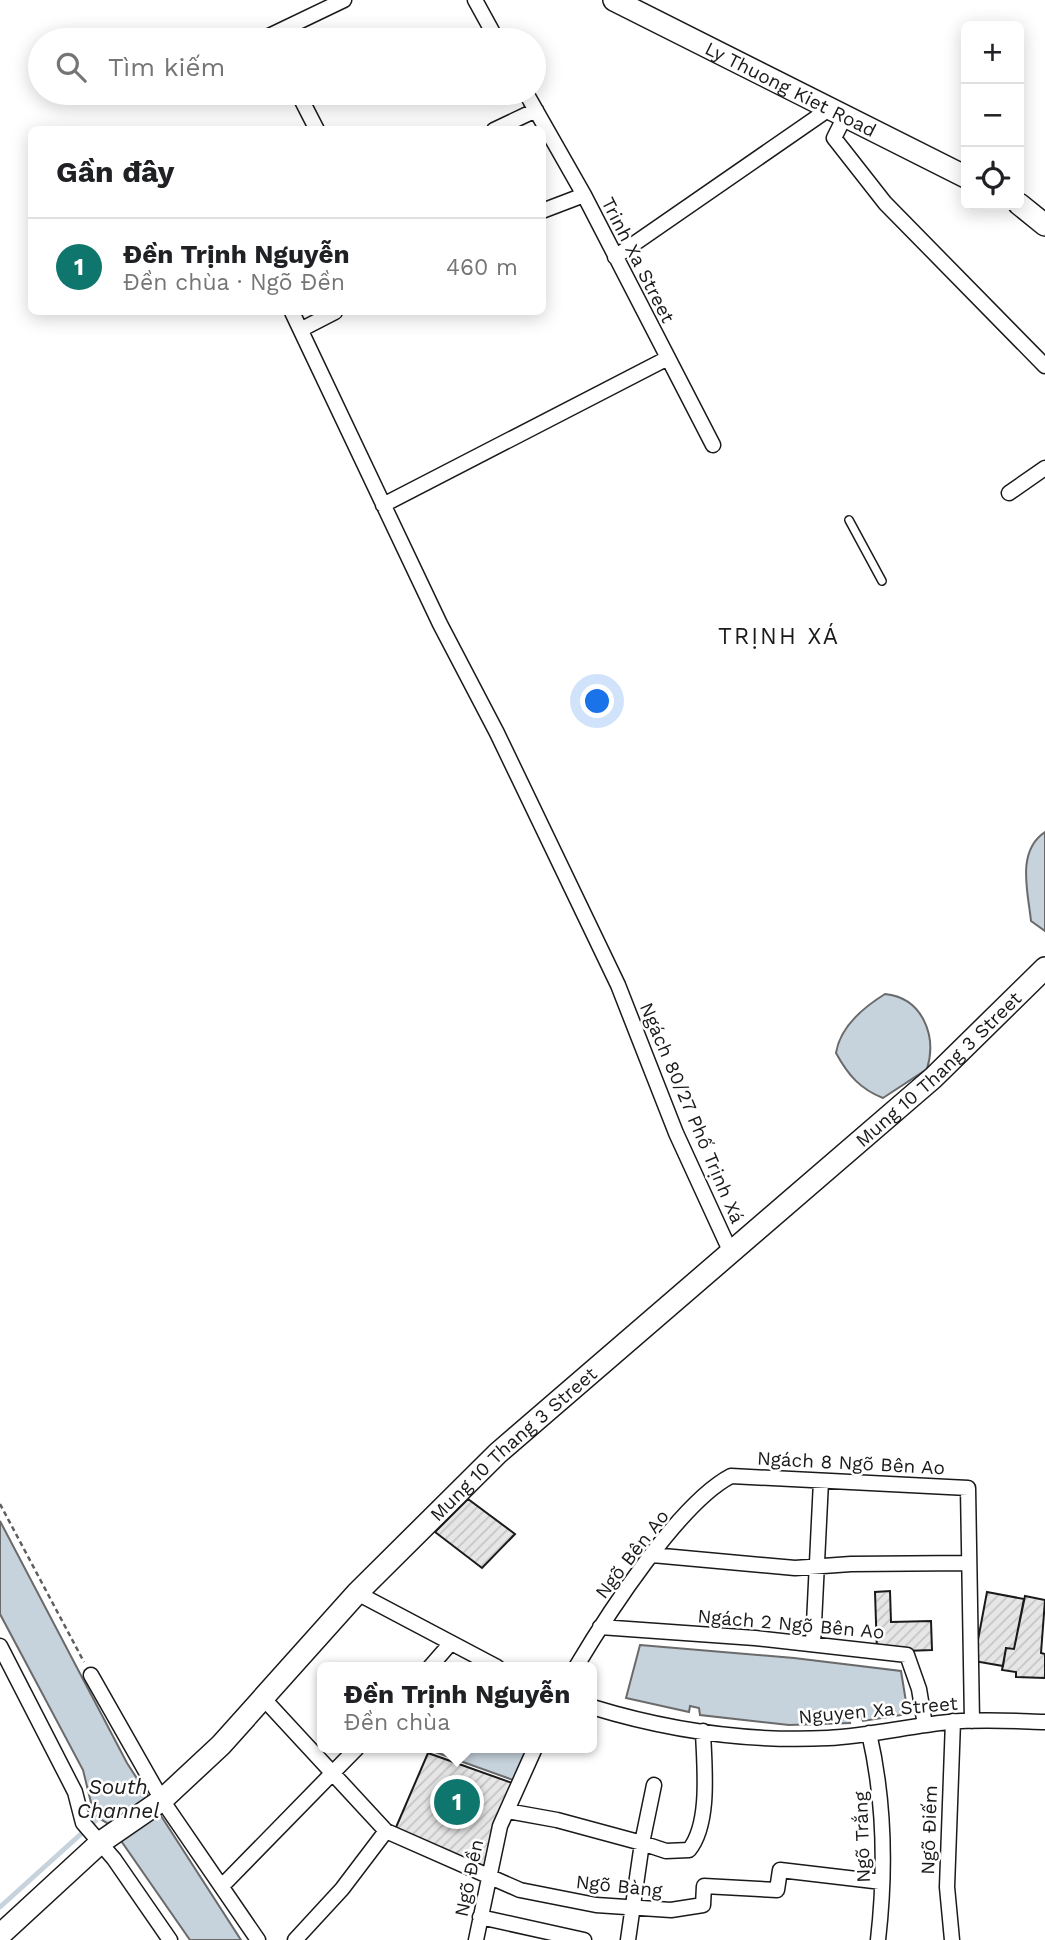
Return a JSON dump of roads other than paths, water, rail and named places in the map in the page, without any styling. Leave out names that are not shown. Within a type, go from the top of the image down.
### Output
[{"type":"main road","name":"Ly Thuong Kiet Road","points":[[614,0],[961,175]]},
{"type":"main road","points":[[1024,208],[1045,225]]},
{"type":"main road","name":"Mung 10 Thang 3 Street","points":[[0,1935],[102,1842],[162,1800],[221,1745],[357,1593],[498,1454],[732,1255],[933,1078],[1045,968]]},
{"type":"street","points":[[289,28],[344,0]]},
{"type":"street","points":[[475,0],[490,28]]},
{"type":"street","points":[[304,105],[315,126]]},
{"type":"street","name":"Trinh Xa Street","points":[[533,105],[545,126]]},
{"type":"street","points":[[502,126],[536,110]]},
{"type":"street","points":[[615,257],[837,113]]},
{"type":"street","points":[[837,113],[834,138],[885,203],[1045,366]]},
{"type":"street","name":"Trinh Xa Street","points":[[546,128],[584,195],[666,359],[713,445]]},
{"type":"street","points":[[546,209],[584,195]]},
{"type":"street","name":"Ngách 80/27 Phố Trịnh Xá","points":[[294,315],[383,505],[618,985],[676,1133],[732,1255]]},
{"type":"street","points":[[302,330],[330,315]]},
{"type":"street","points":[[383,505],[666,359]]},
{"type":"street","points":[[1009,493],[1045,468]]},
{"type":"street","name":"Ngách 8 Ngõ Bên Ao","points":[[731,1476],[968,1488],[969,1563]]},
{"type":"street","name":"Ngõ Bên Ao","points":[[579,1662],[600,1627],[652,1555],[713,1486],[731,1476]]},
{"type":"street","points":[[813,1644],[821,1481]]},
{"type":"street","points":[[652,1555],[795,1568],[969,1563],[972,1721]]},
{"type":"street","points":[[357,1593],[487,1662]]},
{"type":"street","name":"Ngách 2 Ngõ Bên Ao","points":[[600,1627],[813,1644],[907,1655],[919,1689],[925,1725]]},
{"type":"street","points":[[434,1662],[450,1644]]},
{"type":"street","points":[[0,1646],[75,1792],[83,1824],[102,1842],[170,1940]]},
{"type":"street","points":[[91,1675],[162,1800],[258,1940]]},
{"type":"street","points":[[264,1699],[386,1831],[351,1879],[295,1940]]},
{"type":"street","name":"Nguyen Xa Street","points":[[597,1709],[628,1718],[703,1731],[787,1738],[869,1733],[953,1721],[1045,1721]]},
{"type":"street","name":"Ngõ Điếm","points":[[952,1940],[947,1887],[953,1721]]},
{"type":"street","points":[[507,1811],[557,1820],[666,1851],[689,1850],[697,1840],[704,1787],[703,1731]]},
{"type":"street","name":"Ngõ Trắng","points":[[869,1733],[883,1809],[883,1882],[878,1940]]},
{"type":"street","points":[[222,1886],[352,1753]]},
{"type":"street","name":"Ngõ Đền","points":[[476,1940],[488,1875],[507,1811],[533,1753]]},
{"type":"street","points":[[628,1940],[631,1906],[654,1785]]},
{"type":"street","name":"Ngõ Bàng","points":[[386,1831],[520,1890],[596,1905],[671,1910],[703,1905],[704,1886],[776,1890],[780,1870],[883,1882]]},
{"type":"street","points":[[480,1917],[584,1940]]},
{"type":"lane","points":[[849,520],[882,581]]},
{"type":"water","points":[[1045,832],[1045,931],[1031,921],[1026,873],[1030,850]]},
{"type":"water","points":[[885,994],[898,997],[918,1011],[928,1032],[930,1056],[927,1069],[883,1098],[855,1080],[836,1053],[848,1026],[869,1005]]},
{"type":"water","name":"South Channel","points":[[0,1521],[127,1763],[241,1940],[190,1940],[110,1825],[94,1815],[83,1770],[0,1614]]},
{"type":"water","points":[[640,1645],[794,1658],[901,1671],[908,1714],[863,1721],[861,1716],[849,1718],[850,1723],[789,1725],[700,1715],[699,1708],[690,1706],[689,1712],[626,1698]]},
{"type":"water","points":[[438,1753],[527,1753],[513,1780]]},
{"type":"waterway","points":[[0,1907],[102,1815]]},
{"type":"place","name":"Đền Trịnh Nguyễn","points":[[457,1802]]},
{"type":"district","name":"TRỊNH XÁ","points":[[779,636]]}]
